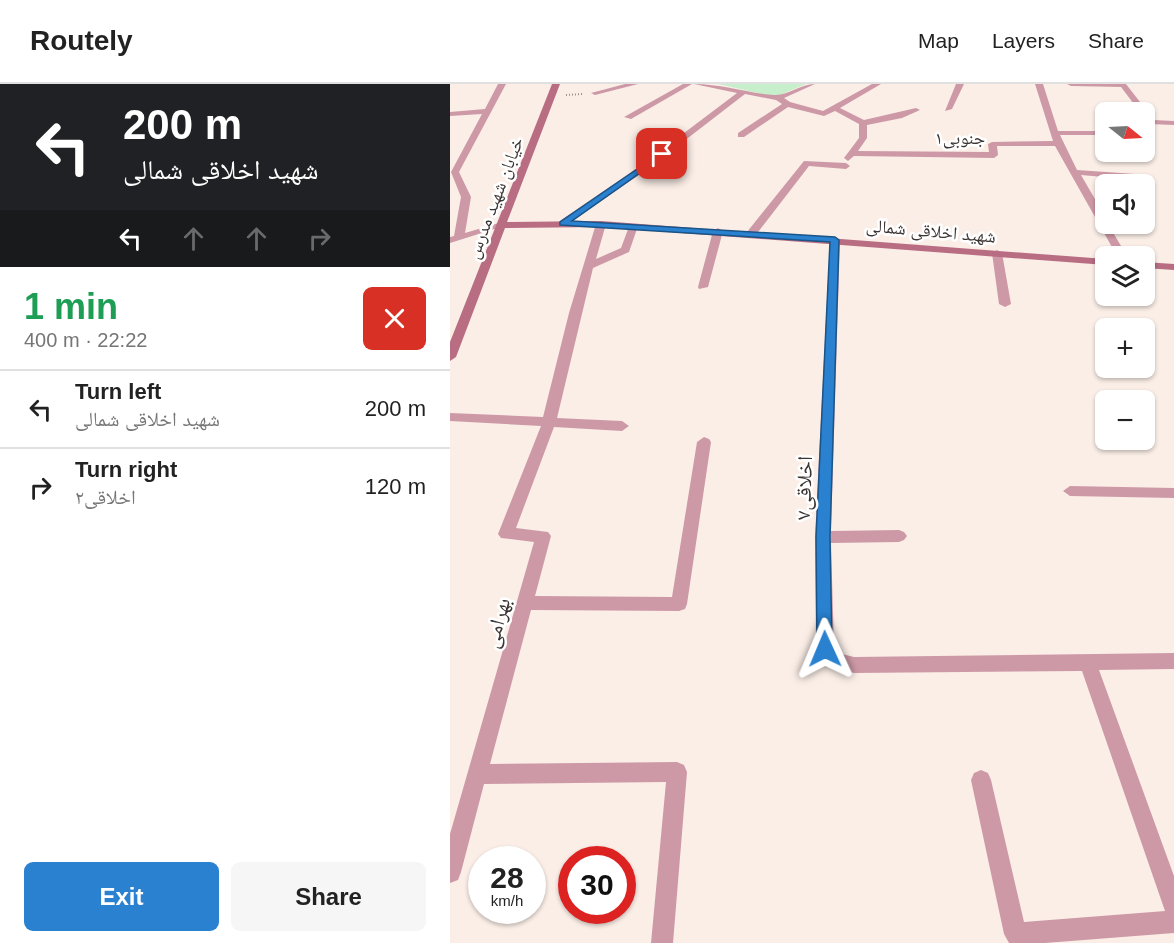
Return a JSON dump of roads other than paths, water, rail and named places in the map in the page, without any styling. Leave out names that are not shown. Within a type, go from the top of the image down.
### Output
[{"type":"main road","name":"خیابان شهید مدرس","points":[[450,357],[556,84]]},
{"type":"main road","name":"شهید اخلاقی شمالی","points":[[502,225],[601,224],[718,231],[1095,261]]},
{"type":"main road","points":[[1155,266],[1174,267]]},
{"type":"street","points":[[502,84],[455,172],[465,197],[455,238],[502,225]]},
{"type":"street","points":[[595,93],[634,84]]},
{"type":"street","points":[[628,117],[688,84]]},
{"type":"street","points":[[698,84],[778,98],[787,104],[824,114],[878,84]]},
{"type":"street","points":[[778,98],[811,84]]},
{"type":"street","points":[[948,109],[960,84]]},
{"type":"street","points":[[1039,84],[1058,144],[1116,246]]},
{"type":"street","points":[[1071,84],[1123,85],[1136,102]]},
{"type":"street","points":[[563,224],[646,166],[742,93]]},
{"type":"street","points":[[741,135],[787,104]]},
{"type":"street","points":[[835,108],[863,123],[916,110]]},
{"type":"street","points":[[450,114],[488,111]]},
{"type":"street","points":[[1155,122],[1174,123]]},
{"type":"street","points":[[751,234],[807,163],[847,171],[850,153],[863,138],[863,123]]},
{"type":"street","points":[[1054,133],[1095,133]]},
{"type":"street","name":"جنوبی۱","points":[[850,153],[994,155],[992,144],[1058,144]]},
{"type":"street","points":[[1074,172],[1099,174]]},
{"type":"street","points":[[549,422],[601,224]]},
{"type":"street","points":[[589,266],[625,250],[633,226]]},
{"type":"street","points":[[703,287],[718,231]]},
{"type":"street","name":"اخلاقی۷","points":[[835,240],[823,537],[825,649],[837,661],[854,665],[1088,663],[1123,660],[1174,662]]},
{"type":"street","points":[[997,253],[1005,304]]},
{"type":"street","points":[[450,417],[622,426]]},
{"type":"street","name":"بهرامی","points":[[450,872],[543,536],[506,534],[549,422]]},
{"type":"street","points":[[526,603],[679,604],[704,442]]},
{"type":"street","points":[[1070,491],[1174,493]]},
{"type":"street","points":[[823,537],[899,536]]},
{"type":"street","points":[[1088,663],[1174,907]]},
{"type":"street","points":[[478,774],[677,772],[662,943]]},
{"type":"street","points":[[981,780],[1016,934],[1174,922]]}]
